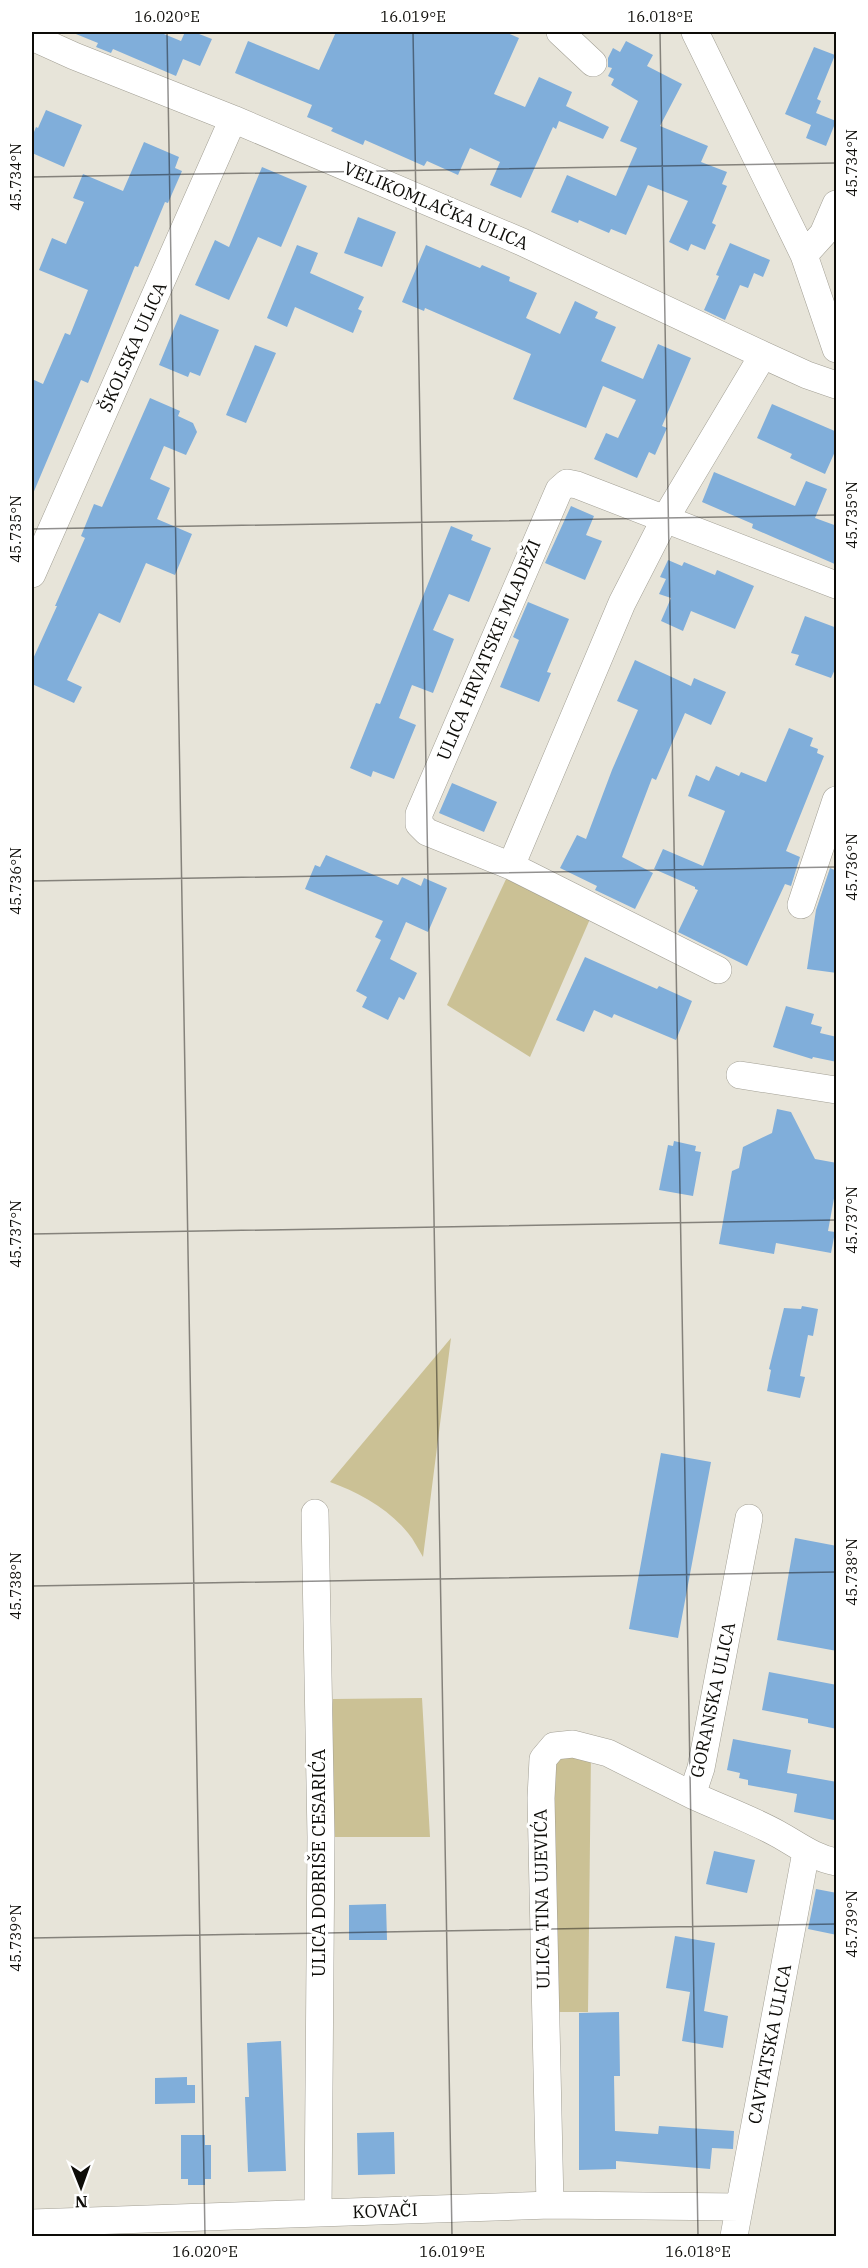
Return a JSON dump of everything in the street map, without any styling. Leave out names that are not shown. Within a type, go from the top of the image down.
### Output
[{"type":"street","points":[[560,32],[593,63]]},
{"type":"street","points":[[695,32],[804,255],[837,349]]},
{"type":"street","name":"VELIKOMLAČKA ULICA","points":[[32,37],[233,119],[522,242],[762,355],[807,375],[837,385]]},
{"type":"street","name":"ŠKOLSKA ULICA","points":[[32,574],[233,119]]},
{"type":"street","points":[[804,255],[823,234],[837,204]]},
{"type":"street","points":[[511,866],[618,613],[665,519],[762,355]]},
{"type":"street","name":"ULICA HRVATSKE MLADEŽI","points":[[718,970],[511,866],[427,832],[419,824],[419,814],[559,490],[567,483],[837,585]]},
{"type":"street","points":[[801,905],[837,800]]},
{"type":"street","points":[[740,1076],[837,1090]]},
{"type":"street","name":"ULICA DOBRIŠE CESARIĆA","points":[[315,1513],[321,1837],[318,2213]]},
{"type":"street","name":"GORANSKA ULICA","points":[[749,1518],[701,1768],[692,1795],[777,1833],[806,1852],[824,1860],[837,1862]]},
{"type":"street","name":"ULICA TINA UJEVIĆA","points":[[550,2205],[543,1966],[541,1798],[543,1759],[554,1746],[573,1744],[608,1753],[692,1795]]},
{"type":"street","name":"CAVTATSKA ULICA","points":[[734,2236],[806,1852]]},
{"type":"street","name":"KOVAČI","points":[[32,2223],[550,2205],[739,2207]]},
{"type":"shaded area","points":[[507,877],[590,919],[530,1057],[447,1005]]},
{"type":"shaded area","points":[[451,1338],[423,1557],[410,1536],[392,1516],[362,1496],[330,1482]]},
{"type":"shaded area","points":[[422,1698],[430,1837],[331,1837],[333,1699]]},
{"type":"shaded area","points":[[591,1754],[588,2012],[554,2012],[549,1822],[557,1758]]},
{"type":"building","points":[[71,32],[159,32],[181,41],[185,32],[194,32],[212,39],[200,66],[183,59],[176,76],[113,49],[111,53],[96,47],[98,43]]},
{"type":"building","points":[[336,32],[505,32],[519,38],[494,94],[525,107],[539,77],[572,92],[566,106],[609,127],[603,139],[559,121],[556,129],[553,127],[521,198],[490,185],[500,162],[470,148],[458,175],[427,161],[424,166],[365,140],[363,145],[331,131],[333,128],[307,117],[312,105],[235,73],[248,41],[319,70]]},
{"type":"building","points":[[626,41],[653,55],[647,66],[682,84],[660,126],[708,146],[701,162],[727,172],[722,184],[727,186],[712,223],[716,225],[705,250],[691,244],[688,251],[669,242],[688,201],[648,185],[626,235],[611,229],[609,233],[579,220],[578,223],[551,212],[567,175],[616,196],[637,148],[620,141],[638,101],[611,85],[614,79],[608,76],[612,68],[608,67],[608,58],[613,48],[620,52]]},
{"type":"building","points":[[814,47],[835,55],[817,99],[821,101],[816,113],[836,121],[826,146],[806,138],[811,125],[785,114]]},
{"type":"building","points":[[46,110],[82,125],[64,167],[32,153],[32,137]]},
{"type":"building","points":[[144,142],[179,157],[175,168],[182,171],[168,203],[165,202],[138,267],[135,266],[88,383],[81,380],[32,496],[32,379],[43,384],[65,333],[70,335],[88,290],[39,270],[52,238],[66,244],[84,202],[73,198],[83,174],[123,191]]},
{"type":"building","points":[[262,167],[307,186],[281,247],[258,237],[229,300],[195,285],[215,240],[229,247]]},
{"type":"building","points":[[358,217],[396,232],[382,267],[344,253]]},
{"type":"building","points":[[730,243],[770,260],[763,277],[754,273],[748,288],[740,285],[725,320],[704,310]]},
{"type":"building","points":[[297,245],[318,253],[310,273],[364,297],[358,309],[362,311],[353,333],[295,307],[287,327],[267,318]]},
{"type":"building","points":[[426,245],[480,268],[482,265],[510,277],[509,281],[537,293],[526,318],[560,334],[575,301],[598,312],[595,318],[616,327],[601,361],[643,379],[658,344],[691,358],[662,426],[667,428],[655,455],[649,452],[637,478],[594,459],[606,433],[618,438],[636,400],[603,386],[586,428],[513,399],[531,354],[425,308],[424,311],[402,302]]},
{"type":"building","points":[[180,314],[219,330],[200,376],[190,372],[188,377],[159,365]]},
{"type":"building","points":[[255,345],[276,353],[246,423],[226,415]]},
{"type":"building","points":[[150,398],[180,411],[178,416],[193,423],[197,432],[186,455],[164,446],[150,479],[170,488],[157,519],[192,534],[175,575],[146,563],[120,623],[99,613],[67,680],[82,687],[74,703],[32,684],[32,661],[85,538],[81,536],[94,504],[102,507]]},
{"type":"building","points":[[772,404],[837,432],[837,447],[825,474],[790,458],[792,454],[757,438]]},
{"type":"building","points":[[714,472],[795,506],[806,481],[827,489],[815,518],[837,526],[837,565],[752,528],[753,524],[702,502]]},
{"type":"building","points":[[571,506],[594,516],[586,535],[602,541],[585,580],[545,563]]},
{"type":"building","points":[[451,526],[473,535],[471,540],[491,548],[469,602],[449,594],[433,630],[454,639],[433,693],[412,685],[399,718],[416,725],[394,779],[373,771],[371,777],[350,768],[376,703],[380,704]]},
{"type":"building","points":[[668,560],[682,566],[684,562],[715,575],[717,570],[754,586],[735,629],[691,611],[683,631],[661,621],[671,598],[659,594],[666,579],[660,577]]},
{"type":"building","points":[[528,602],[569,619],[547,672],[551,673],[539,702],[500,687],[519,640],[513,637]]},
{"type":"building","points":[[805,616],[837,628],[837,665],[831,678],[795,665],[799,655],[791,653]]},
{"type":"building","points":[[635,660],[691,686],[694,678],[726,692],[711,725],[685,713],[656,780],[652,778],[622,857],[653,873],[635,909],[595,890],[597,886],[560,868],[577,835],[586,839],[638,710],[617,701]]},
{"type":"building","points":[[789,728],[813,738],[810,746],[818,749],[817,753],[824,756],[786,851],[800,857],[791,886],[785,884],[747,966],[678,932],[698,890],[654,869],[663,849],[703,866],[725,811],[688,796],[696,775],[709,781],[716,766],[739,776],[741,772],[766,782]]},
{"type":"building","points":[[452,783],[497,802],[484,832],[439,813]]},
{"type":"building","points":[[326,855],[398,885],[402,877],[421,886],[424,878],[447,888],[428,932],[406,922],[390,959],[417,973],[404,1000],[399,997],[388,1020],[362,1007],[367,997],[356,991],[381,940],[375,937],[383,921],[305,889],[315,865],[320,867]]},
{"type":"building","points":[[830,868],[837,871],[837,973],[807,969],[816,910]]},
{"type":"building","points":[[585,957],[657,989],[659,986],[692,1001],[676,1040],[614,1014],[612,1018],[594,1010],[584,1032],[556,1020]]},
{"type":"building","points":[[786,1006],[814,1014],[811,1024],[822,1027],[820,1033],[837,1037],[837,1062],[813,1057],[812,1059],[773,1047]]},
{"type":"building","points":[[777,1109],[791,1112],[815,1159],[837,1163],[837,1182],[828,1231],[835,1232],[831,1253],[776,1243],[774,1254],[719,1244],[732,1171],[739,1168],[743,1147],[772,1133]]},
{"type":"building","points":[[674,1141],[696,1146],[695,1151],[701,1152],[693,1196],[659,1190],[668,1145],[673,1146]]},
{"type":"building","points":[[802,1306],[818,1309],[813,1336],[808,1335],[800,1376],[805,1377],[800,1398],[767,1391],[771,1370],[769,1369],[784,1308],[801,1309]]},
{"type":"building","points":[[661,1453],[711,1462],[678,1638],[629,1629]]},
{"type":"building","points":[[795,1538],[837,1546],[837,1651],[777,1640]]},
{"type":"building","points":[[769,1672],[837,1685],[837,1729],[808,1723],[808,1719],[762,1710]]},
{"type":"building","points":[[733,1739],[791,1750],[787,1773],[837,1782],[834,1820],[794,1812],[797,1794],[748,1785],[748,1780],[739,1778],[740,1773],[727,1770]]},
{"type":"building","points":[[714,1851],[755,1860],[747,1893],[706,1884]]},
{"type":"building","points":[[816,1889],[837,1893],[837,1935],[808,1929]]},
{"type":"building","points":[[386,1904],[387,1940],[349,1940],[349,1905]]},
{"type":"building","points":[[675,1936],[715,1943],[704,2011],[728,2016],[723,2048],[682,2041],[690,1992],[666,1988]]},
{"type":"building","points":[[619,2012],[620,2076],[614,2076],[615,2131],[658,2134],[659,2126],[734,2131],[733,2149],[712,2148],[710,2169],[616,2161],[616,2169],[579,2170],[579,2013]]},
{"type":"building","points":[[281,2041],[286,2171],[248,2172],[245,2097],[249,2097],[247,2043]]},
{"type":"building","points":[[187,2077],[187,2085],[195,2085],[195,2103],[155,2104],[155,2078]]},
{"type":"building","points":[[394,2132],[395,2174],[358,2175],[357,2133]]},
{"type":"building","points":[[181,2135],[205,2135],[205,2145],[211,2145],[211,2179],[205,2179],[205,2185],[188,2185],[188,2179],[181,2179]]}]
